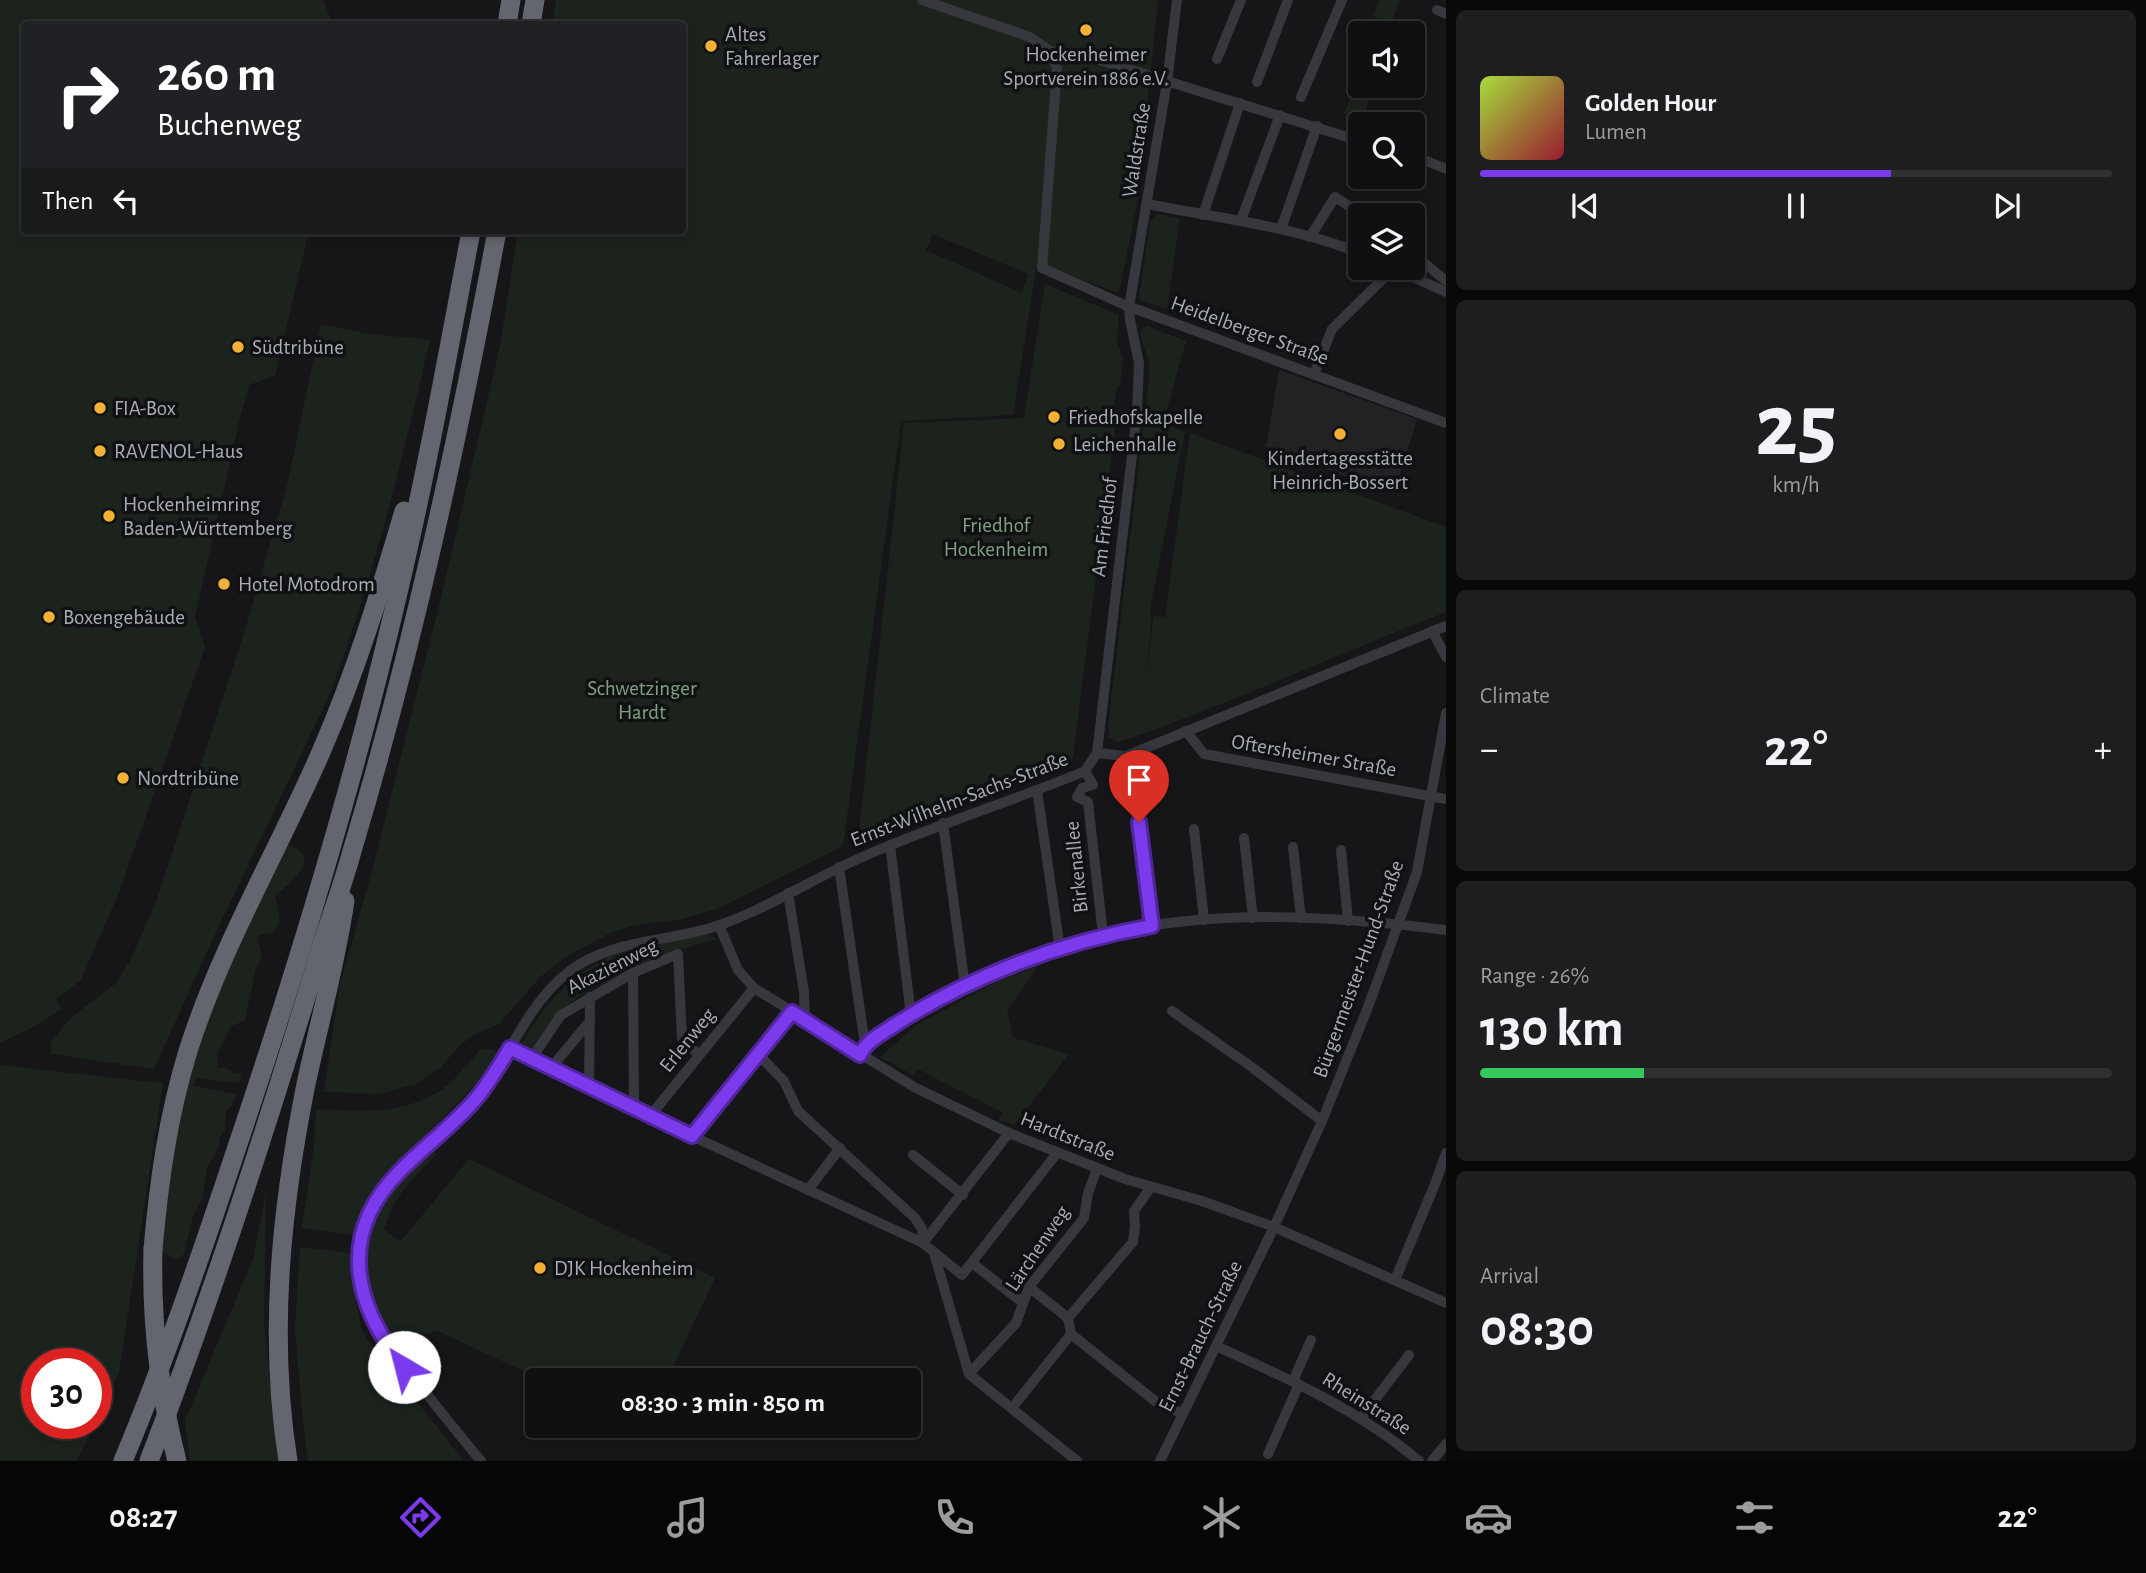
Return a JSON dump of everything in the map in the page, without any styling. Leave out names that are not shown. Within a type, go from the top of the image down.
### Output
[{"type":"highway","points":[[508,21],[511,0]]},
{"type":"highway","points":[[532,21],[535,0]]},
{"type":"highway","points":[[123,1461],[203,1247],[256,1091],[297,964],[366,721],[397,597],[431,439],[470,235]]},
{"type":"highway","points":[[149,1461],[221,1267],[352,852],[399,680],[441,505],[496,235]]},
{"type":"highway","points":[[177,1461],[165,1411],[157,1357],[153,1249],[164,1148],[180,1080],[211,990],[342,702],[378,599],[416,470],[431,439]]},
{"type":"highway","points":[[288,1461],[279,1386],[279,1282],[290,1179],[304,1098],[341,935],[352,852]]},
{"type":"street","points":[[922,0],[1030,37],[1050,51],[1080,54],[1348,137]]},
{"type":"street","name":"Waldstraße","points":[[1129,307],[1167,82],[1177,0]]},
{"type":"street","points":[[1217,59],[1241,0]]},
{"type":"street","points":[[1257,82],[1288,0]]},
{"type":"street","points":[[1301,97],[1342,0]]},
{"type":"street","name":"Heidelberger Straße","points":[[1050,51],[1057,68],[1042,268],[1129,307],[1446,424]]},
{"type":"street","points":[[1203,215],[1240,103]]},
{"type":"street","points":[[1241,220],[1280,115]]},
{"type":"street","points":[[1281,229],[1317,127]]},
{"type":"street","points":[[1425,160],[1446,169]]},
{"type":"street","points":[[1310,237],[1335,197],[1348,205]]},
{"type":"street","points":[[1147,204],[1241,220],[1348,248]]},
{"type":"street","points":[[1425,264],[1446,281]]},
{"type":"street","points":[[1314,374],[1332,329],[1382,280]]},
{"type":"street","points":[[1420,280],[1446,292]]},
{"type":"street","name":"Am Friedhof","points":[[1097,752],[1137,414],[1139,363],[1129,307]]},
{"type":"street","name":"Ernst-Wilhelm-Sachs-Straße","points":[[481,1461],[379,1333],[362,1294],[359,1255],[369,1216],[382,1192],[400,1171],[472,1103],[510,1048],[531,1011],[547,992],[580,965],[620,946],[719,925],[890,845],[1084,771],[1097,752],[1126,756],[1446,625]]},
{"type":"street","points":[[1432,631],[1446,657]]},
{"type":"street","name":"Bürgermeister-Hund-Straße","points":[[1274,1227],[1322,1121],[1417,872],[1446,713]]},
{"type":"street","name":"Oftersheimer Straße","points":[[1186,732],[1204,754],[1446,799]]},
{"type":"street","name":"Birkenallee","points":[[1084,771],[1093,785],[1082,789],[1077,797],[1088,802],[1103,935]]},
{"type":"street","name":"Birkenallee","points":[[1037,790],[1060,949]]},
{"type":"street","points":[[1139,822],[1152,926]]},
{"type":"street","points":[[943,823],[965,986]]},
{"type":"street","points":[[1194,829],[1204,920]]},
{"type":"street","points":[[1244,838],[1253,918]]},
{"type":"street","points":[[890,845],[911,1015]]},
{"type":"street","points":[[1293,847],[1301,918]]},
{"type":"street","points":[[1341,850],[1348,921]]},
{"type":"street","points":[[839,867],[862,1050]]},
{"type":"street","points":[[788,893],[804,992],[805,1020]]},
{"type":"street","name":"Birkenallee","points":[[862,1050],[911,1015],[965,986],[1013,965],[1103,935],[1204,920],[1253,918],[1301,918],[1446,930]]},
{"type":"street","points":[[719,925],[738,970],[754,988],[805,1020],[862,1050]]},
{"type":"street","name":"Akazienweg","points":[[532,1058],[538,1045],[561,1015],[633,973],[678,954],[682,1039],[699,1055]]},
{"type":"street","points":[[633,973],[634,1108]]},
{"type":"street","name":"Erlenweg","points":[[651,1115],[754,988]]},
{"type":"street","points":[[589,1087],[590,997]]},
{"type":"street","points":[[1172,1011],[1254,1068],[1322,1121]]},
{"type":"street","points":[[692,1136],[792,1012]]},
{"type":"street","points":[[551,1068],[590,1021]]},
{"type":"street","points":[[510,1048],[923,1243],[962,1275],[1056,1153]]},
{"type":"street","name":"Hardtstraße","points":[[862,1050],[914,1087],[1009,1133],[1097,1169],[1202,1201],[1274,1227],[1446,1303]]},
{"type":"street","points":[[757,1053],[785,1081],[798,1111],[915,1218],[922,1230],[923,1243]]},
{"type":"street","points":[[923,1243],[1009,1133]]},
{"type":"street","points":[[808,1190],[840,1148]]},
{"type":"street","points":[[1395,1280],[1436,1184],[1446,1153]]},
{"type":"street","points":[[913,1155],[962,1195]]},
{"type":"street","name":"Lärchenweg","points":[[969,1374],[1016,1323],[1028,1287],[1084,1218],[1088,1193],[1097,1169]]},
{"type":"street","points":[[1068,1318],[1133,1242],[1134,1211],[1151,1187]]},
{"type":"street","name":"Ernst-Brauch-Straße","points":[[1160,1461],[1274,1227]]},
{"type":"street","points":[[934,1252],[969,1374],[1077,1461]]},
{"type":"street","points":[[972,1263],[1022,1302]]},
{"type":"street","points":[[1028,1287],[1068,1318],[1071,1334],[1155,1401],[1183,1414]]},
{"type":"street","points":[[1012,1408],[1071,1334]]},
{"type":"street","name":"Rheinstraße","points":[[1296,1383],[1311,1340]]},
{"type":"street","name":"Rheinstraße","points":[[1216,1346],[1323,1395],[1361,1418],[1419,1461]]},
{"type":"street","points":[[1361,1418],[1409,1355]]},
{"type":"street","points":[[1269,1454],[1296,1383]]},
{"type":"street","points":[[1432,1461],[1446,1444]]},
{"type":"shaded area","name":"Kindertagesstätte Heinrich-Bossert","points":[[1279,370],[1417,419],[1394,494],[1266,447]]},
{"type":"green space","name":"Hockenheimring Baden-Württemberg","points":[[0,0],[323,0],[332,21],[21,21],[21,235],[308,235],[275,376],[249,385],[195,617],[205,647],[120,890],[81,980],[56,999],[62,1009],[0,1043]]},
{"type":"green space","name":"Schwetzinger Hardt","points":[[556,0],[1158,0],[1137,204],[1119,293],[1037,263],[1013,415],[901,421],[843,846],[717,909],[677,920],[636,925],[610,933],[567,956],[540,977],[499,1024],[475,1034],[459,1046],[441,1067],[416,1084],[378,1094],[324,1092],[339,988],[373,867],[439,606],[500,346],[517,235],[686,235],[686,21],[552,21]],"holes":[[[933,234],[1028,274],[1022,293],[926,250]]]},
{"type":"green space","points":[[1379,0],[1400,0],[1392,21],[1381,21],[1373,16]]},
{"type":"green space","points":[[1350,98],[1368,98],[1366,112],[1344,113]]},
{"type":"green space","points":[[1158,214],[1180,218],[1167,309],[1139,300],[1150,221]]},
{"type":"green space","name":"Friedhof Hockenheim","points":[[1045,284],[1119,315],[1117,340],[1123,360],[1112,416],[1116,420],[1073,757],[1065,766],[858,839],[904,423],[1024,418]]},
{"type":"green space","points":[[321,324],[364,333],[430,340],[373,564],[329,696],[154,1069],[51,1054],[51,1041],[72,1017],[115,984],[132,957],[157,899],[243,636],[287,486]]},
{"type":"green space","points":[[1147,326],[1186,341],[1163,424],[1185,432],[1150,609],[1146,687],[1153,616],[1165,617],[1190,433],[1446,527],[1446,612],[1201,712],[1118,742],[1109,737],[1108,727],[1149,378],[1149,362],[1140,335],[1141,330]]},
{"type":"green space","points":[[288,845],[299,850],[304,856],[302,869],[275,897],[279,921],[272,933],[259,935],[262,959],[256,968],[245,1020],[228,1030],[218,1052],[217,1069],[225,1067],[234,1073],[242,1073],[239,1083],[196,1078],[194,1086],[236,1094],[232,1105],[226,1111],[225,1130],[220,1137],[218,1149],[207,1167],[202,1200],[193,1216],[184,1254],[176,1260],[163,1252],[163,1234],[174,1146],[188,1081],[225,978]]},
{"type":"green space","points":[[709,934],[717,939],[664,954],[584,993],[558,1012],[533,1049],[522,1043],[552,1000],[592,966],[624,951]]},
{"type":"green space","points":[[1038,966],[1007,1011],[1013,1038],[1069,1054],[1014,1125],[999,1120],[1002,1112],[918,1069],[913,1075],[880,1057],[916,1025],[993,984]]},
{"type":"green space","points":[[481,1048],[497,1051],[477,1083],[372,1189],[354,1235],[302,1228],[314,1146],[316,1109],[368,1111],[418,1102],[448,1085]]},
{"type":"green space","points":[[0,1065],[163,1083],[119,1372],[112,1387],[112,1348],[21,1348],[21,1439],[87,1439],[77,1461],[0,1461]]},
{"type":"green space","name":"DJK Hockenheim","points":[[432,1152],[437,1154],[405,1188],[388,1218],[384,1229],[400,1242],[469,1159],[715,1278],[672,1368],[525,1368],[525,1372],[438,1331],[397,1340],[402,1348],[397,1349],[378,1316],[372,1299],[366,1262],[372,1225],[386,1200]]},
{"type":"green space","points":[[266,1192],[264,1323],[278,1461],[190,1461],[185,1421],[253,1259]]},
{"type":"green space","points":[[300,1247],[350,1253],[354,1295],[363,1334],[464,1461],[308,1461],[295,1329]]},
{"type":"place","name":"Hockenheimer Sportverein 1886 e.V.","points":[[1086,30]]},
{"type":"place","name":"Altes Fahrerlager","points":[[711,46]]},
{"type":"place","name":"Südtribüne","points":[[238,347]]},
{"type":"place","name":"FIA-Box","points":[[100,408]]},
{"type":"place","name":"Friedhofskapelle","points":[[1054,417]]},
{"type":"place","name":"Kindertagesstätte Heinrich-Bossert","points":[[1340,434]]},
{"type":"place","name":"Leichenhalle","points":[[1059,444]]},
{"type":"place","name":"RAVENOL-Haus","points":[[100,451]]},
{"type":"place","name":"Hockenheimring Baden-Württemberg","points":[[109,516]]},
{"type":"place","name":"Hotel Motodrom","points":[[224,584]]},
{"type":"place","name":"Boxengebäude","points":[[49,617]]},
{"type":"place","name":"Nordtribüne","points":[[123,778]]},
{"type":"place","name":"DJK Hockenheim","points":[[540,1268]]},
{"type":"route","points":[[404,1367],[373,1323],[362,1294],[359,1255],[365,1228],[375,1204],[390,1182],[472,1103],[510,1048],[692,1136],[792,1012],[860,1055],[865,1045],[911,1015],[995,972],[1103,935],[1152,926],[1139,822]]}]
